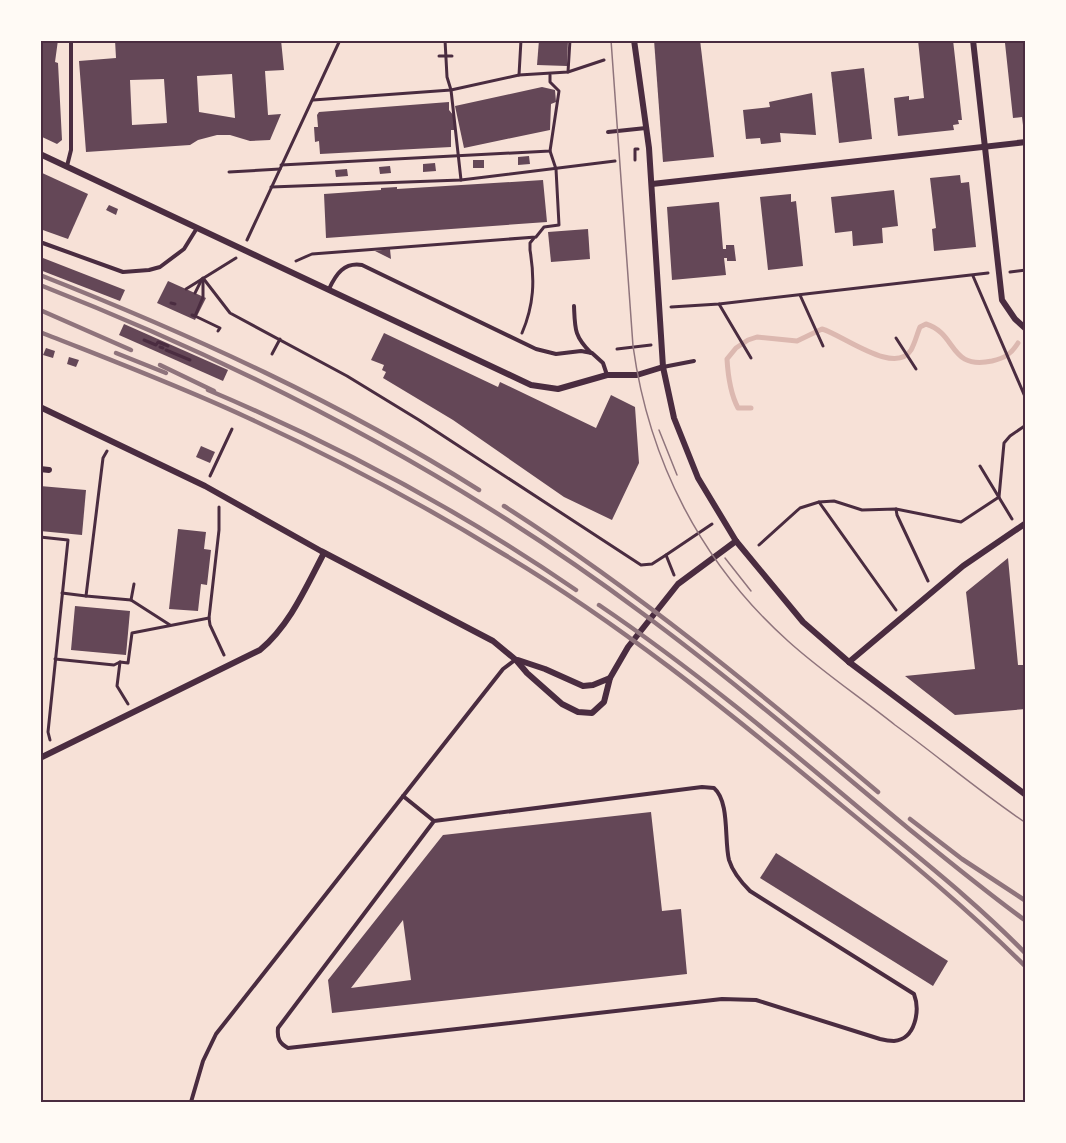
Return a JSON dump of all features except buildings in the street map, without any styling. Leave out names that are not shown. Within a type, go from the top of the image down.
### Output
[{"type":"street","points":[[634,40],[647,128],[652,184],[663,367],[674,418],[698,478],[736,542],[784,602],[825,642],[1026,795]]},
{"type":"street","points":[[973,40],[1002,300],[1015,319],[1026,329]]},
{"type":"street","points":[[652,184],[1026,142]]},
{"type":"street","points":[[40,154],[531,385],[558,389],[607,375],[637,375],[663,367]]},
{"type":"street","points":[[40,407],[205,486],[324,553],[486,637],[516,660],[551,695],[578,712],[592,712],[602,705],[607,696],[610,678],[628,647],[678,584],[736,542]]},
{"type":"street","points":[[40,469],[49,470]]},
{"type":"street","points":[[849,662],[956,572],[1026,523]]},
{"type":"street","points":[[40,758],[260,650],[275,637],[287,621],[324,553]]},
{"type":"street","points":[[516,660],[545,669],[583,686],[594,685],[610,678]]},
{"type":"lane","points":[[67,166],[71,150],[71,40]]},
{"type":"lane","points":[[608,132],[647,128]]},
{"type":"lane","points":[[40,242],[123,272],[149,270],[160,267],[184,249],[197,227]]},
{"type":"lane","points":[[329,290],[336,275],[344,268],[353,264],[362,265],[536,349],[556,354],[584,351],[592,353]]},
{"type":"lane","points":[[574,306],[576,334],[603,363],[607,375]]},
{"type":"lane","points":[[663,367],[694,361]]},
{"type":"lane","points":[[191,1102],[203,1061],[216,1034],[503,669],[516,660]]},
{"type":"lane","points":[[403,795],[434,820],[702,787],[714,788],[722,799],[730,861],[738,878],[750,891],[914,994],[918,1012],[913,1026],[908,1034],[896,1041],[880,1039],[756,1000],[722,999],[288,1048],[284,1046],[278,1039],[278,1028],[434,820]]},
{"type":"path","points":[[246,242],[340,40]]},
{"type":"path","points":[[445,40],[447,77],[451,90],[461,180]]},
{"type":"path","points":[[519,75],[521,40]]},
{"type":"path","points":[[568,72],[570,40]]},
{"type":"path","points":[[439,56],[452,56]]},
{"type":"path","points":[[313,100],[451,90],[519,75],[550,75],[568,72],[604,60]]},
{"type":"path","points":[[519,340],[532,305],[530,243],[544,227],[559,225],[556,169],[550,151],[559,91],[550,82],[550,75]]},
{"type":"path","points":[[635,160],[635,149],[640,149]]},
{"type":"path","points":[[229,172],[458,155],[550,151]]},
{"type":"path","points":[[271,187],[461,180],[615,161]]},
{"type":"path","points":[[284,267],[312,254],[536,237]]},
{"type":"path","points":[[186,289],[240,256]]},
{"type":"path","points":[[671,307],[719,304],[1026,270]]},
{"type":"path","points":[[973,276],[1026,399]]},
{"type":"path","points":[[195,293],[203,278]]},
{"type":"path","points":[[203,278],[203,297],[194,315],[220,328],[218,331]]},
{"type":"path","points":[[203,278],[231,313],[419,420],[641,565],[652,564],[713,524]]},
{"type":"path","points":[[800,295],[823,346]]},
{"type":"path","points":[[719,304],[751,358]]},
{"type":"path","points":[[896,338],[916,369]]},
{"type":"path","points":[[272,354],[280,339]]},
{"type":"path","points":[[144,340],[156,345],[158,342],[164,348],[190,360]]},
{"type":"path","points":[[617,349],[654,345]]},
{"type":"path","points":[[999,497],[1004,443],[1026,425]]},
{"type":"path","points":[[208,479],[232,429]]},
{"type":"path","points":[[86,596],[103,458],[112,442]]},
{"type":"path","points":[[980,466],[1019,528]]},
{"type":"path","points":[[759,545],[800,508],[819,502],[834,501],[862,510],[896,509],[961,522],[999,497]]},
{"type":"path","points":[[819,502],[896,611]]},
{"type":"path","points":[[219,506],[219,530],[209,618],[224,656],[231,652],[236,662]]},
{"type":"path","points":[[896,509],[931,586]]},
{"type":"path","points":[[40,537],[68,540],[48,732],[53,752]]},
{"type":"path","points":[[666,555],[674,576]]},
{"type":"path","points":[[131,600],[134,584]]},
{"type":"path","points":[[62,593],[131,600],[170,625]]},
{"type":"path","points":[[55,659],[114,665],[120,662],[128,663],[132,633],[209,618]]},
{"type":"path","points":[[120,662],[117,686],[133,712]]},
{"type":"waterway","points":[[751,408],[738,408],[730,384],[727,359],[736,348],[757,337],[797,341],[822,329],[868,352],[893,359],[903,357],[911,350],[920,327],[926,324],[944,335],[960,356],[978,362],[1004,357],[1018,343]]},
{"type":"tram line","points":[[611,40],[633,346],[652,430],[666,469],[684,507],[705,544],[729,578],[757,611],[788,641],[1026,823]]},
{"type":"tram line","points":[[659,430],[677,475]]},
{"type":"tram line","points":[[725,558],[751,591]]},
{"type":"railway","points":[[40,275],[265,372],[374,428],[479,490]]},
{"type":"railway","points":[[40,285],[198,352],[276,389],[427,471],[500,515],[572,563],[710,665],[952,864],[1026,921]]},
{"type":"railway","points":[[40,310],[131,350]]},
{"type":"railway","points":[[40,332],[142,372],[309,447],[437,515],[544,579],[669,667],[750,730],[929,878],[1026,967]]},
{"type":"railway","points":[[116,353],[166,373]]},
{"type":"railway","points":[[160,365],[214,391]]},
{"type":"railway","points":[[208,390],[303,433],[397,481],[488,533],[576,590]]},
{"type":"railway","points":[[504,506],[602,572],[649,607],[878,792]]},
{"type":"railway","points":[[599,605],[668,654],[767,732],[947,881],[1026,954]]},
{"type":"railway","points":[[910,819],[962,859],[1026,901]]}]
